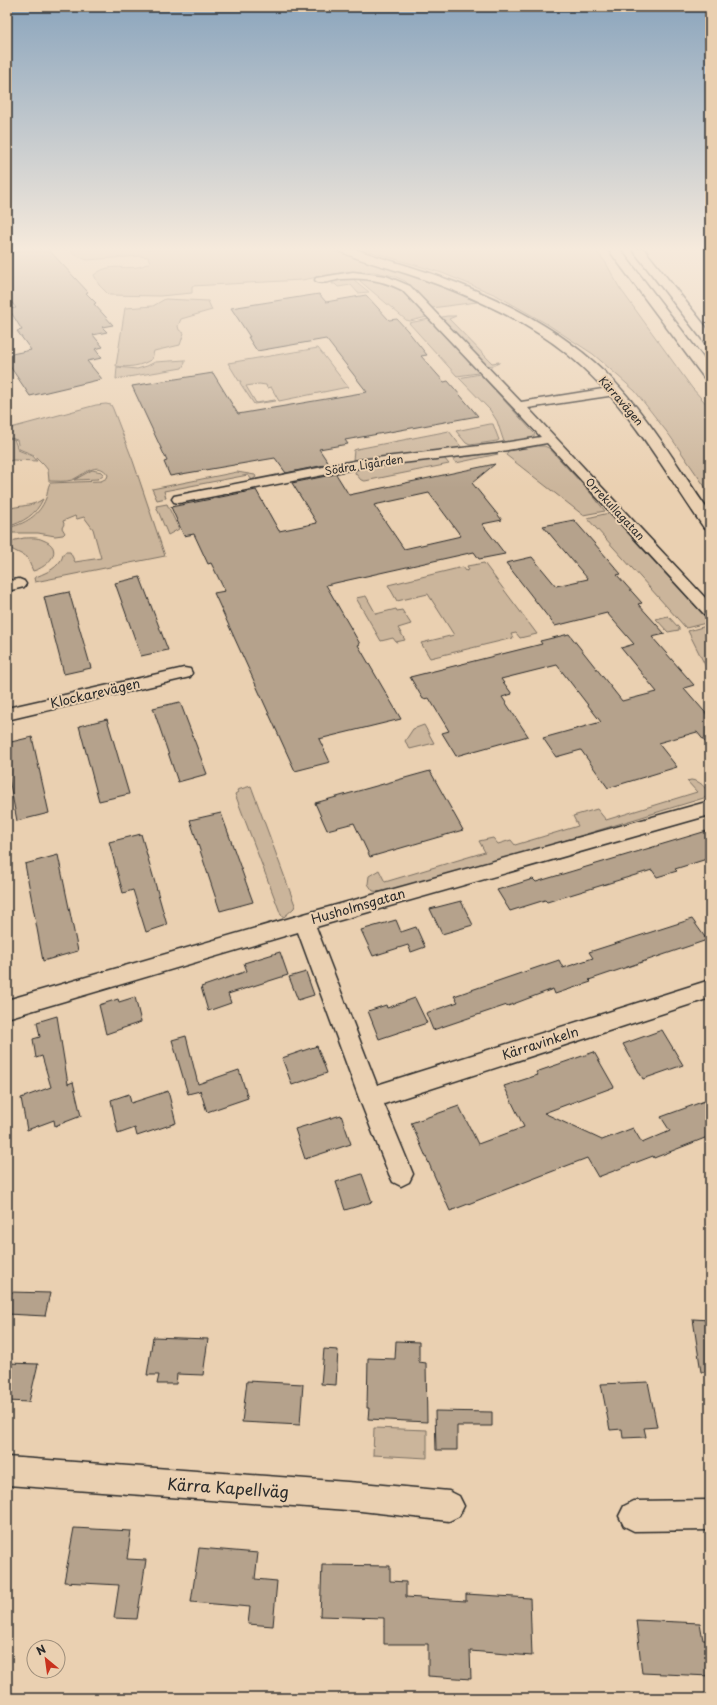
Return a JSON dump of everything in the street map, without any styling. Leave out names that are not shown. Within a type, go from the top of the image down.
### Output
[{"type":"main road","name":"Kärravägen","points":[[537,329],[570,350],[586,363],[615,392],[645,430],[710,526]]},
{"type":"main road","points":[[674,329],[710,376]]},
{"type":"main road","points":[[701,329],[710,340]]},
{"type":"street","name":"Orrekullagatan","points":[[445,329],[550,439],[710,612]]},
{"type":"street","points":[[519,406],[615,392]]},
{"type":"street","name":"Södra Ligården","points":[[179,499],[359,464],[496,448],[550,439]]},
{"type":"street","name":"Klockarevägen","points":[[7,714],[184,673]]},
{"type":"street","name":"Husholmsgatan","points":[[7,1009],[304,922],[710,808]]},
{"type":"street","points":[[304,922],[370,1098],[401,1174]]},
{"type":"street","name":"Kärravinkeln","points":[[370,1098],[710,989]]},
{"type":"street","name":"Kärra Kapellväg","points":[[7,1471],[361,1497],[449,1506]]},
{"type":"street","points":[[634,1516],[710,1515]]},
{"type":"shaded area","points":[[122,329],[179,329],[184,333],[180,345],[154,351],[152,359],[148,361],[130,367],[116,366]]},
{"type":"shaded area","points":[[414,329],[438,329],[478,372],[457,376]]},
{"type":"shaded area","points":[[450,329],[458,329],[492,363],[499,362],[492,366],[485,365]]},
{"type":"shaded area","points":[[554,329],[649,329],[692,388],[710,408],[710,494],[670,436],[635,391],[593,354]]},
{"type":"shaded area","points":[[318,348],[348,387],[279,401],[271,387],[267,388],[266,385],[259,384],[246,386],[256,403],[276,401],[254,404],[240,383],[241,381],[239,381],[228,363]]},
{"type":"shaded area","points":[[185,360],[182,368],[116,379],[117,367],[137,369],[155,362]]},
{"type":"shaded area","points":[[480,374],[535,434],[532,439],[504,442],[497,421],[490,410],[459,378]]},
{"type":"shaded area","points":[[96,405],[111,405],[113,409],[133,461],[165,556],[35,582],[34,578],[49,571],[58,564],[65,552],[70,552],[75,562],[101,558],[93,529],[84,517],[77,519],[75,516],[63,521],[64,524],[62,528],[65,533],[63,535],[55,536],[38,533],[7,533],[7,528],[20,524],[31,518],[39,510],[46,498],[50,483],[101,481],[107,478],[108,475],[104,470],[95,468],[72,480],[49,481],[48,470],[44,465],[34,455],[19,449],[17,440],[7,437],[7,429]]},
{"type":"shaded area","points":[[493,424],[499,440],[497,441],[470,445],[466,443],[456,431]]},
{"type":"shaded area","points":[[449,431],[462,448],[353,460],[354,450],[357,449]]},
{"type":"shaded area","points":[[7,438],[14,439],[18,450],[33,456],[37,461],[13,460],[7,462]]},
{"type":"shaded area","points":[[538,446],[549,448],[605,511],[583,515],[506,455],[508,451]]},
{"type":"shaded area","points":[[495,453],[498,454],[456,463],[452,458]]},
{"type":"shaded area","points":[[444,458],[449,464],[365,481],[361,480],[355,473],[356,469],[361,467]]},
{"type":"shaded area","points":[[92,470],[102,472],[104,474],[98,479],[74,480]]},
{"type":"shaded area","points":[[237,472],[255,475],[256,477],[252,480],[248,475],[164,491],[166,498],[157,500],[152,489]]},
{"type":"shaded area","points":[[43,499],[33,514],[18,523],[7,527],[7,509],[30,505]]},
{"type":"shaded area","points":[[167,504],[179,529],[168,535],[156,506]]},
{"type":"shaded area","points":[[609,513],[710,622],[686,628],[587,518]]},
{"type":"shaded area","points":[[24,538],[38,538],[50,543],[54,552],[49,562],[33,571],[27,557],[7,547],[7,542]]},
{"type":"shaded area","points":[[484,563],[537,634],[520,638],[516,633],[511,634],[513,638],[430,658],[421,643],[454,635],[428,594],[397,601],[388,585],[463,567],[466,571],[469,570],[467,566]]},
{"type":"shaded area","points":[[366,596],[376,614],[396,609],[397,611],[402,610],[411,624],[398,628],[405,640],[396,642],[393,638],[381,641],[356,598]]},
{"type":"shaded area","points":[[668,616],[679,628],[679,630],[668,632],[656,619]]},
{"type":"shaded area","points":[[710,625],[710,675],[688,631]]},
{"type":"shaded area","points":[[424,725],[434,743],[410,749],[405,741],[413,729]]},
{"type":"shaded area","points":[[691,780],[702,784],[709,795],[707,797],[498,861],[383,892],[373,891],[368,884],[369,876],[379,870],[385,882],[485,852],[479,841],[493,838],[498,844],[511,840],[515,845],[578,826],[573,816],[597,809],[606,820],[697,792],[687,781]]},
{"type":"shaded area","points":[[251,786],[295,905],[294,908],[284,917],[281,915],[235,794],[238,792],[237,790]]},
{"type":"shaded area","points":[[374,1428],[427,1430],[427,1458],[373,1455]]},
{"type":"building","points":[[21,329],[104,329],[107,332],[93,335],[103,347],[95,349],[102,358],[87,361],[102,379],[30,396],[7,362],[7,355],[31,350],[17,331],[22,330]]},
{"type":"building","points":[[244,329],[406,329],[427,355],[421,356],[444,382],[448,381],[478,416],[345,440],[348,444],[319,449],[329,464],[286,473],[275,458],[170,476],[164,462],[167,461],[132,386],[213,373],[238,414],[367,392],[326,339],[257,351],[248,337],[250,337]]},
{"type":"building","points":[[495,464],[472,483],[502,520],[482,524],[505,554],[479,559],[474,552],[326,585],[360,644],[358,645],[401,719],[319,739],[330,762],[295,771],[214,593],[225,591],[211,563],[208,564],[194,534],[184,536],[171,507],[256,490],[279,531],[317,523],[292,483],[336,474],[349,495]],"holes":[[[429,493],[461,536],[404,549],[374,505]]]},
{"type":"building","points":[[574,520],[621,574],[617,575],[642,603],[638,604],[665,634],[652,637],[694,685],[684,688],[710,718],[710,748],[697,732],[658,743],[677,767],[608,788],[581,750],[556,757],[543,738],[601,722],[557,665],[501,679],[512,694],[502,697],[528,736],[456,756],[442,733],[449,731],[429,698],[423,699],[410,677],[542,644],[540,641],[569,634],[622,701],[657,692],[621,648],[634,644],[607,613],[555,626],[506,563],[532,557],[556,586],[588,579],[543,526]]},
{"type":"building","points":[[140,577],[168,650],[141,656],[115,583]]},
{"type":"building","points":[[69,592],[91,668],[64,674],[44,597]]},
{"type":"building","points":[[180,702],[207,774],[178,782],[153,708]]},
{"type":"building","points":[[107,719],[129,794],[99,801],[79,726]]},
{"type":"building","points":[[32,737],[49,813],[17,821],[7,768],[7,743]]},
{"type":"building","points":[[430,771],[463,830],[370,857],[354,823],[327,830],[315,803]]},
{"type":"building","points":[[221,813],[253,902],[220,911],[190,820]]},
{"type":"building","points":[[710,830],[710,858],[675,869],[677,871],[657,877],[652,870],[547,902],[545,900],[510,911],[497,890],[533,879],[536,882]]},
{"type":"building","points":[[141,834],[167,925],[146,932],[133,890],[123,893],[109,842]]},
{"type":"building","points":[[58,855],[78,951],[43,961],[25,864]]},
{"type":"building","points":[[461,901],[473,925],[442,934],[430,909]]},
{"type":"building","points":[[692,919],[707,940],[589,980],[591,982],[555,994],[553,989],[508,1006],[507,1005],[433,1030],[426,1013],[458,1002],[454,996],[559,960],[563,968],[593,958],[589,952]]},
{"type":"building","points":[[396,920],[401,932],[416,927],[425,947],[411,952],[408,945],[373,956],[361,930]]},
{"type":"building","points":[[280,952],[288,975],[228,994],[231,1003],[208,1011],[201,987],[247,971],[244,963]]},
{"type":"building","points":[[306,972],[314,995],[298,1000],[289,977]]},
{"type":"building","points":[[135,997],[141,1022],[106,1034],[99,1005],[118,999],[119,1002]]},
{"type":"building","points":[[415,998],[427,1023],[379,1039],[368,1011],[386,1005],[387,1008]]},
{"type":"building","points":[[57,1016],[68,1084],[73,1082],[81,1116],[55,1126],[54,1120],[27,1130],[21,1098],[51,1087],[42,1056],[36,1058],[33,1039],[40,1037],[37,1022]]},
{"type":"building","points":[[662,1030],[683,1065],[643,1079],[623,1044]]},
{"type":"building","points":[[186,1036],[198,1084],[239,1070],[248,1098],[207,1112],[200,1090],[188,1094],[172,1040]]},
{"type":"building","points":[[317,1046],[327,1073],[292,1085],[282,1058]]},
{"type":"building","points":[[594,1052],[614,1087],[544,1113],[602,1140],[633,1128],[642,1143],[670,1131],[661,1117],[710,1099],[710,1136],[654,1158],[653,1156],[598,1177],[587,1158],[450,1211],[411,1123],[459,1106],[478,1144],[524,1127],[504,1086],[538,1075],[536,1072]]},
{"type":"building","points":[[168,1091],[176,1123],[137,1136],[135,1128],[118,1134],[111,1100],[129,1094],[131,1103]]},
{"type":"building","points":[[341,1115],[351,1144],[305,1159],[295,1129]]},
{"type":"building","points":[[362,1174],[372,1202],[345,1210],[336,1182]]},
{"type":"building","points":[[10,1292],[50,1293],[45,1316],[7,1314],[7,1302]]},
{"type":"building","points":[[693,1319],[710,1320],[710,1371],[701,1372]]},
{"type":"building","points":[[153,1337],[208,1339],[203,1375],[177,1374],[176,1384],[157,1384],[159,1375],[147,1375]]},
{"type":"building","points":[[396,1341],[419,1342],[419,1362],[426,1363],[427,1422],[368,1419],[368,1358],[395,1359]]},
{"type":"building","points":[[324,1349],[338,1350],[336,1385],[321,1384]]},
{"type":"building","points":[[7,1363],[38,1364],[29,1402],[7,1401]]},
{"type":"building","points":[[247,1381],[303,1384],[300,1425],[242,1422]]},
{"type":"building","points":[[648,1382],[657,1427],[644,1428],[646,1437],[623,1438],[622,1429],[610,1430],[601,1384]]},
{"type":"building","points":[[435,1411],[492,1412],[492,1426],[457,1426],[457,1450],[436,1450]]},
{"type":"building","points":[[74,1528],[131,1531],[127,1559],[146,1560],[137,1619],[114,1618],[119,1585],[64,1582]]},
{"type":"building","points":[[199,1548],[258,1553],[255,1579],[277,1581],[273,1626],[248,1624],[250,1607],[191,1602]]},
{"type":"building","points":[[322,1565],[390,1566],[390,1581],[406,1582],[406,1597],[466,1601],[466,1594],[530,1598],[532,1656],[470,1651],[471,1679],[428,1676],[428,1644],[384,1644],[384,1618],[320,1616]]},
{"type":"building","points":[[636,1620],[700,1623],[703,1640],[710,1640],[710,1676],[642,1673]]}]
